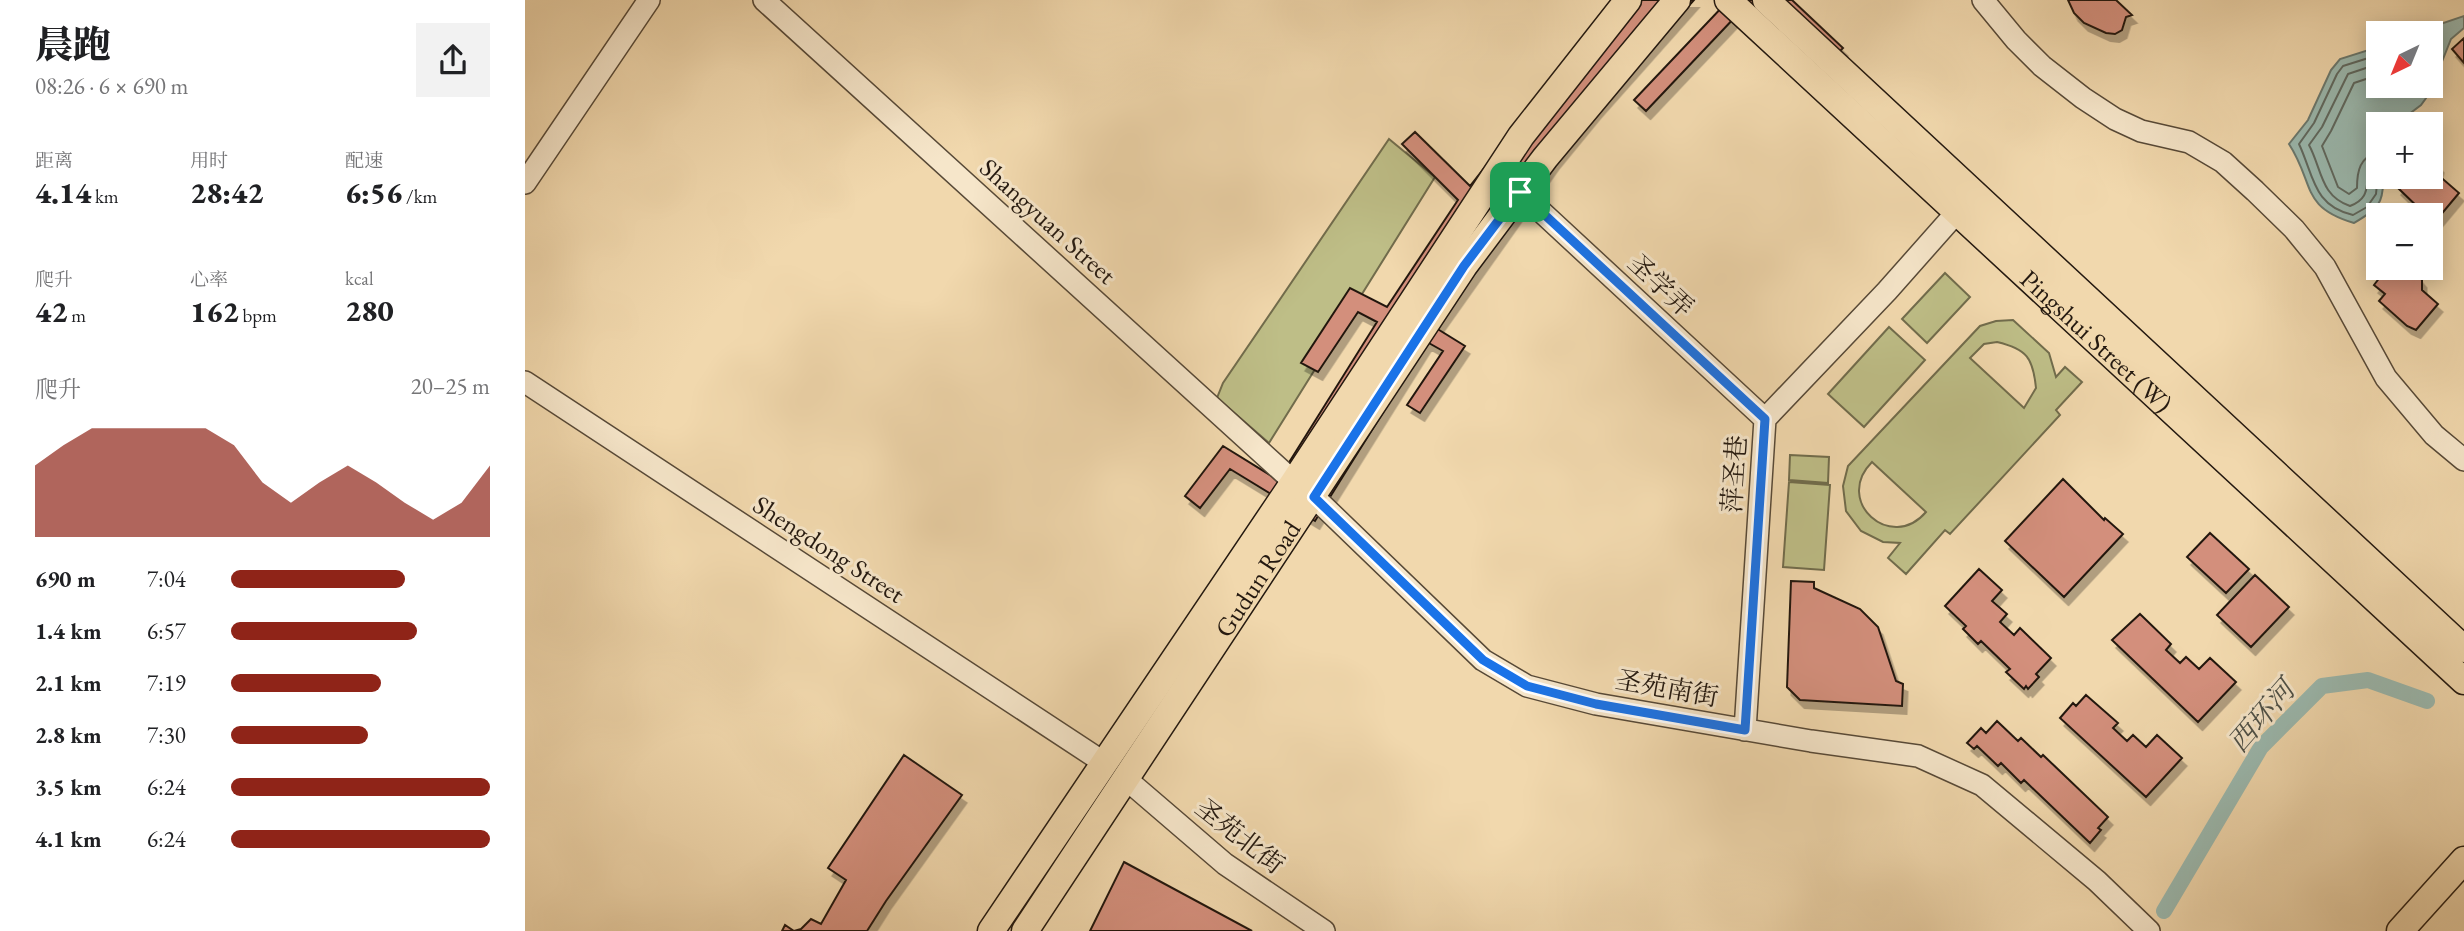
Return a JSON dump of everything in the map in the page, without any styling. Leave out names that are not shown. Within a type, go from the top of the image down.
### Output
[{"type":"main road","name":"Gudun Road","points":[[1025,931],[1126,779],[1521,136],[1628,0]]},
{"type":"main road","name":"Gudun Road","points":[[991,931],[1103,762],[1304,490],[1464,266],[1545,158],[1677,0]]},
{"type":"main road","name":"Pingshui Street (W)","points":[[1728,0],[1957,212],[2435,638],[2464,649]]},
{"type":"main road","name":"Pingshui Street (W)","points":[[1766,0],[2435,638],[2464,681]]},
{"type":"main road","points":[[2400,931],[2464,860]]},
{"type":"street","points":[[525,183],[649,0]]},
{"type":"street","name":"Shangyuan Street","points":[[764,0],[1304,490]]},
{"type":"street","points":[[1983,0],[2042,66],[2083,98],[2115,119],[2141,131],[2189,142],[2224,162],[2255,191],[2294,229],[2325,267],[2386,378],[2434,435],[2464,460]]},
{"type":"street","name":"圣学弄","points":[[1520,192],[1765,419]]},
{"type":"street","name":"萍圣巷","points":[[1745,730],[1765,419],[1957,212]]},
{"type":"street","name":"Shengdong Street","points":[[525,382],[1103,762]]},
{"type":"street","name":"圣苑南街","points":[[1304,490],[1483,660],[1527,686],[1596,704],[1745,730],[1918,755],[1982,785],[2097,881],[2149,931]]},
{"type":"street","name":"圣苑北街","points":[[1126,779],[1225,864],[1324,931]]},
{"type":"green space","points":[[1389,139],[1435,177],[1269,443],[1217,398],[1223,383]]},
{"type":"green space","points":[[1945,273],[1970,297],[1927,343],[1902,319]]},
{"type":"green space","points":[[2013,320],[2049,353],[2056,377],[2065,367],[2082,382],[2056,410],[2060,415],[1950,534],[1945,530],[1906,574],[1888,558],[1900,543],[1883,542],[1861,531],[1846,511],[1843,486],[1848,466],[1980,326]],"holes":[[[1997,342],[2022,352],[2033,369],[2036,388],[2024,408],[1970,358],[1984,344]],[[1872,462],[1926,512],[1912,523],[1897,527],[1883,524],[1871,517],[1863,506],[1859,492],[1862,477]]]},
{"type":"green space","points":[[1889,327],[1925,360],[1864,427],[1828,394]]},
{"type":"green space","points":[[1790,455],[1829,457],[1828,483],[1789,480]]},
{"type":"green space","points":[[1789,482],[1830,485],[1824,570],[1783,567]]},
{"type":"water","points":[[2464,16],[2464,28],[2451,39],[2443,59],[2443,23]]},
{"type":"water","points":[[2366,51],[2366,98],[2426,98],[2412,112],[2366,112],[2366,189],[2383,189],[2378,203],[2366,203],[2366,215],[2354,223],[2337,217],[2317,202],[2289,144],[2308,120],[2331,70],[2340,59]]},
{"type":"building","points":[[1630,0],[1694,0],[1555,160],[1436,328],[1465,346],[1420,413],[1407,405],[1443,351],[1427,342],[1315,521],[1230,469],[1200,508],[1185,496],[1223,446],[1278,480],[1377,322],[1358,312],[1318,372],[1301,363],[1350,288],[1387,307],[1458,200],[1402,144],[1415,132],[1470,186],[1504,143]]},
{"type":"building","points":[[1723,0],[1792,0],[1843,48],[1810,81],[1738,14],[1646,111],[1634,100],[1726,3]]},
{"type":"building","points":[[2068,0],[2116,0],[2132,15],[2126,17],[2122,30],[2115,34],[2106,33],[2084,23],[2074,13]]},
{"type":"building","points":[[2464,38],[2464,63],[2452,49]]},
{"type":"building","points":[[2443,179],[2459,193],[2443,212],[2443,203],[2414,203],[2399,189],[2443,189]]},
{"type":"building","points":[[2378,280],[2422,280],[2422,290],[2438,304],[2416,330],[2407,326],[2379,301],[2385,294],[2374,285]]},
{"type":"building","points":[[2063,479],[2104,520],[2105,518],[2123,534],[2064,597],[2005,541]]},
{"type":"building","points":[[2210,533],[2249,569],[2226,593],[2187,557]]},
{"type":"building","points":[[1979,569],[2002,590],[1992,601],[2007,614],[2000,622],[2014,635],[2020,628],[2051,658],[2036,674],[2039,677],[2028,689],[2026,686],[2024,689],[2006,672],[2010,669],[1981,641],[1978,644],[1963,629],[1966,626],[1945,606]]},
{"type":"building","points":[[2255,575],[2289,607],[2251,647],[2217,615]]},
{"type":"building","points":[[1791,581],[1814,582],[1814,588],[1860,609],[1878,627],[1896,681],[1903,684],[1902,706],[1800,700],[1787,687]]},
{"type":"building","points":[[2140,614],[2171,644],[2166,650],[2180,663],[2186,657],[2199,669],[2210,658],[2236,682],[2198,722],[2112,640]]},
{"type":"building","points":[[2086,695],[2118,723],[2113,728],[2127,741],[2133,735],[2146,747],[2157,735],[2182,758],[2146,797],[2060,718],[2073,703],[2076,706]]},
{"type":"building","points":[[1997,721],[2018,741],[2021,738],[2041,757],[2043,755],[2108,817],[2090,843],[2024,780],[2021,783],[2001,763],[1998,766],[1977,746],[1974,749],[1967,743],[1981,728],[1986,733]]},
{"type":"building","points":[[904,755],[962,795],[867,931],[794,931],[801,929],[811,919],[821,924],[846,880],[828,868]]},
{"type":"building","points":[[1124,862],[1252,931],[1090,931]]},
{"type":"building","points":[[785,925],[794,931],[782,931]]},
{"type":"waterway","name":"西环河","points":[[2164,911],[2261,747],[2322,686],[2368,680],[2427,701]]},
{"type":"route","points":[[1520,192],[1765,419],[1745,730],[1596,704],[1527,686],[1483,660],[1314,497],[1464,266],[1520,192]]}]
